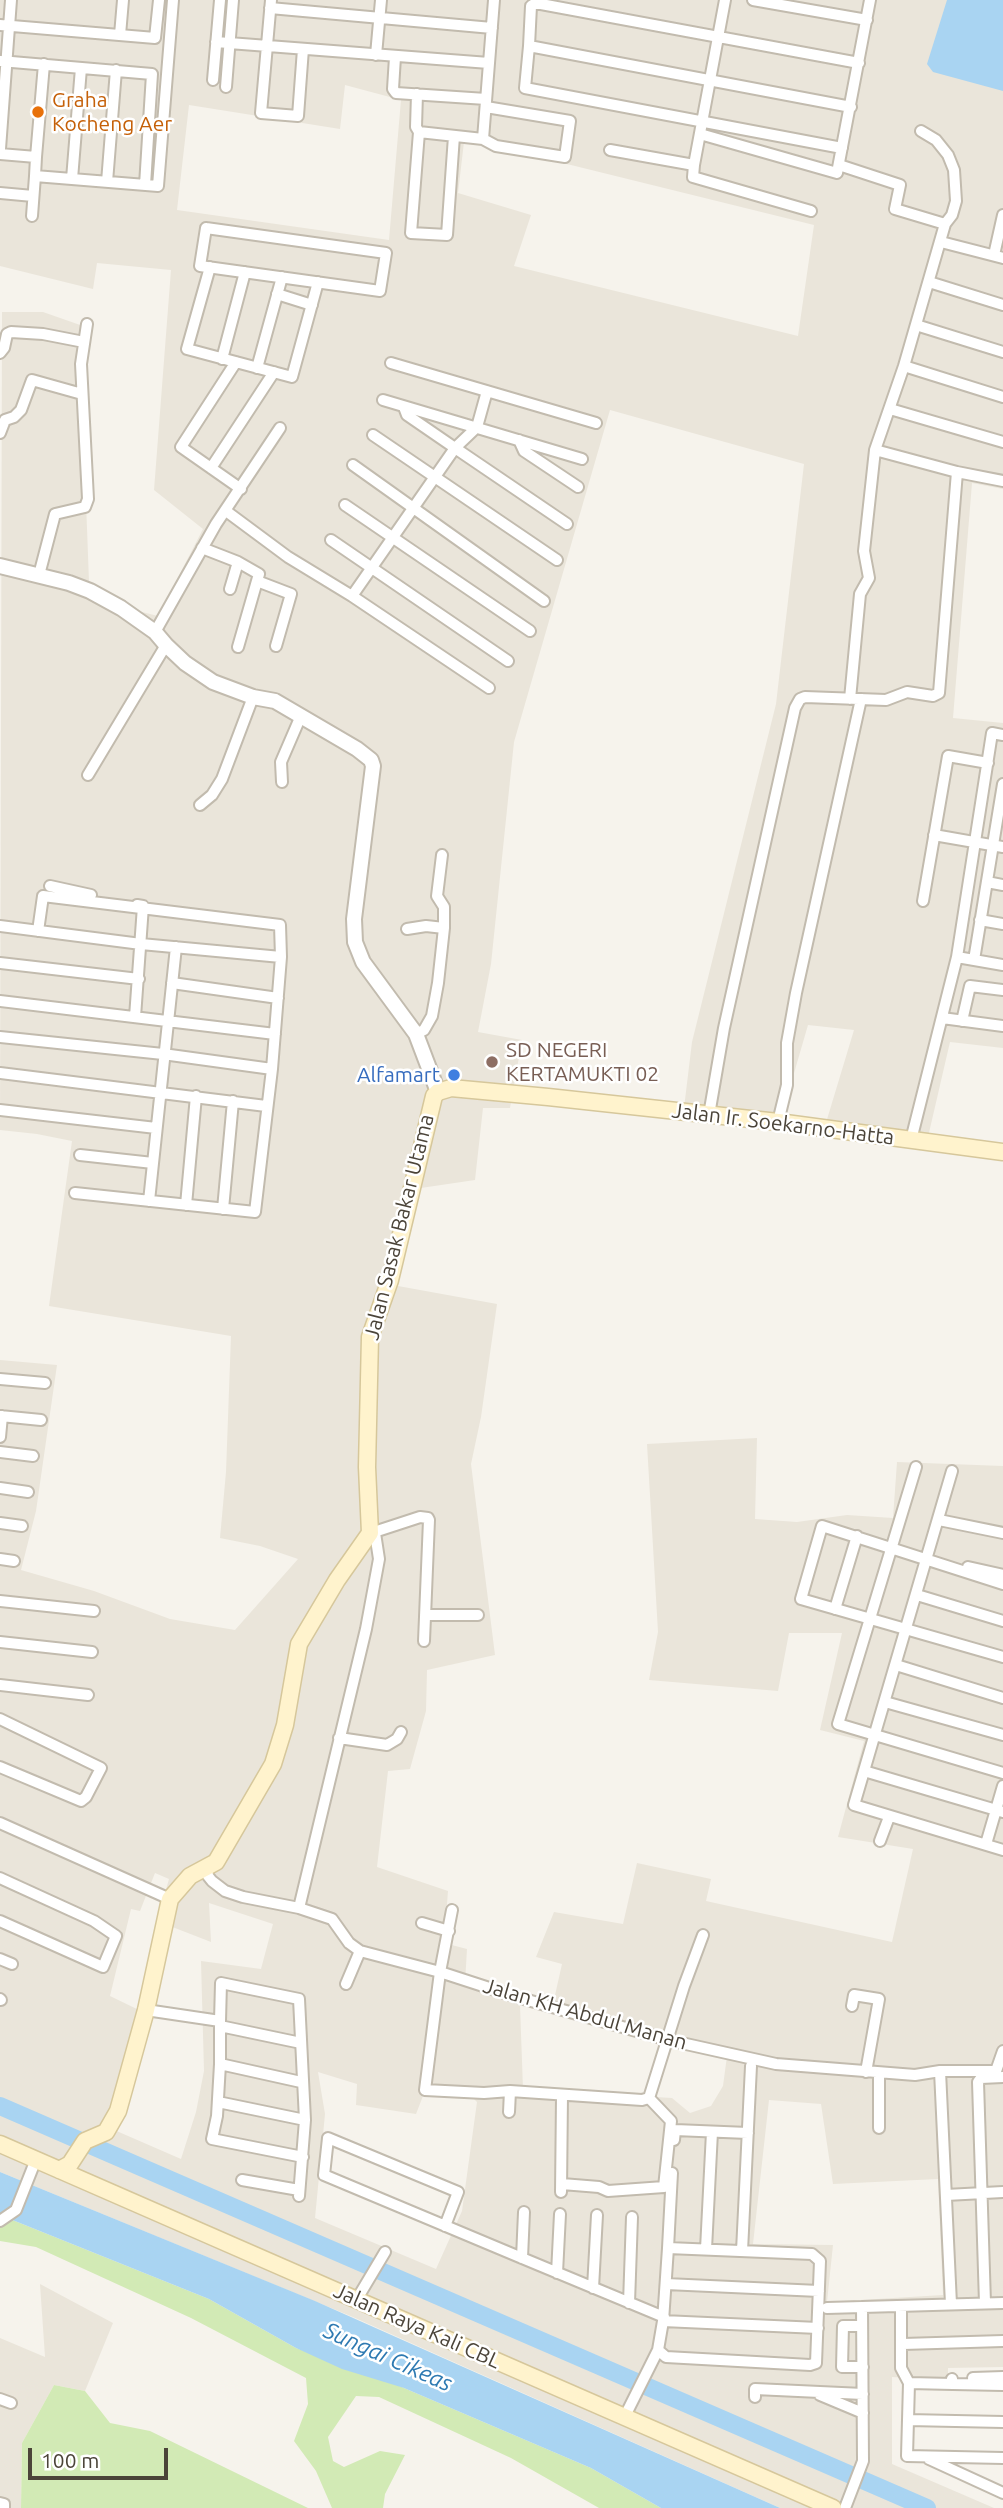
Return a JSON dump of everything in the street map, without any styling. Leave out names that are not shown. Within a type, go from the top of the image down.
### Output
[{"type":"main road","name":"Jalan Sasak Bakar Utama","points":[[372,1528],[368,1503],[367,1453],[370,1337],[390,1280],[431,1102],[438,1092],[452,1088],[555,1097]]},
{"type":"main road","name":"Jalan Ir. Soekarno-Hatta","points":[[555,1097],[778,1122],[1003,1152]]},
{"type":"main road","points":[[59,2170],[70,2164],[80,2148],[106,2132],[118,2111],[146,2010],[170,1899],[190,1876],[216,1862],[273,1764],[281,1744],[302,1637],[372,1528]]},
{"type":"main road","name":"Jalan Raya Kali CBL","points":[[0,2144],[35,2164],[59,2170],[833,2508]]},
{"type":"street","points":[[0,149],[5,26],[11,0]]},
{"type":"street","points":[[120,35],[123,0]]},
{"type":"street","points":[[5,26],[155,38],[159,0]]},
{"type":"street","points":[[35,176],[158,186],[173,0]]},
{"type":"street","points":[[213,80],[220,0]]},
{"type":"street","points":[[226,87],[233,0]]},
{"type":"street","points":[[376,55],[381,0]]},
{"type":"street","points":[[483,139],[494,0]]},
{"type":"street","points":[[725,0],[693,177],[811,211]]},
{"type":"street","points":[[752,0],[867,20]]},
{"type":"street","points":[[700,134],[837,173],[870,0]]},
{"type":"street","points":[[303,49],[298,116],[261,113],[270,4],[380,18],[492,27]]},
{"type":"street","points":[[842,148],[525,88],[531,6],[536,4],[859,62]]},
{"type":"street","points":[[216,42],[489,63]]},
{"type":"street","points":[[529,46],[851,107]]},
{"type":"street","points":[[395,57],[393,89],[396,93],[486,103],[570,121],[565,157],[496,146],[483,139],[419,132]]},
{"type":"street","points":[[4,61],[152,74],[145,185]]},
{"type":"street","points":[[32,216],[44,64]]},
{"type":"street","points":[[72,179],[80,68]]},
{"type":"street","points":[[107,182],[116,71]]},
{"type":"street","points":[[418,94],[416,127],[419,132],[411,233],[447,236],[454,136]]},
{"type":"street","points":[[778,1122],[788,1085],[787,1043],[796,993],[856,699],[860,594],[869,578],[864,551],[875,450],[904,366],[945,224],[952,215],[956,201],[954,170],[948,155],[936,141],[921,131]]},
{"type":"street","points":[[610,150],[694,165]]},
{"type":"street","points":[[0,155],[36,157]]},
{"type":"street","points":[[839,165],[900,184],[895,209],[945,224]]},
{"type":"street","points":[[0,193],[33,196]]},
{"type":"street","points":[[941,242],[998,256],[1003,215]]},
{"type":"street","points":[[206,228],[386,253],[380,291],[245,272],[200,265],[206,228]]},
{"type":"street","points":[[210,267],[187,349],[292,377],[318,282]]},
{"type":"street","points":[[222,359],[245,272]]},
{"type":"street","points":[[257,368],[282,277]]},
{"type":"street","points":[[929,282],[1003,305]]},
{"type":"street","points":[[277,294],[312,305]]},
{"type":"street","points":[[39,575],[55,514],[81,509],[87,504],[81,364],[87,324]]},
{"type":"street","points":[[916,325],[1003,352]]},
{"type":"street","points":[[0,353],[7,334],[12,332],[43,334],[84,342]]},
{"type":"street","points":[[236,362],[181,447],[241,489]]},
{"type":"street","points":[[390,363],[596,423]]},
{"type":"street","points":[[904,366],[1003,397]]},
{"type":"street","points":[[211,468],[274,372]]},
{"type":"street","points":[[0,433],[5,420],[14,417],[21,410],[32,380],[82,394]]},
{"type":"street","points":[[352,596],[455,448],[477,427],[487,391]]},
{"type":"street","points":[[383,400],[582,459]]},
{"type":"street","points":[[404,407],[407,415],[567,524]]},
{"type":"street","points":[[890,409],[1003,442]]},
{"type":"street","points":[[155,632],[220,518],[280,428]]},
{"type":"street","points":[[373,435],[557,561]]},
{"type":"street","points":[[519,440],[524,451],[578,487]]},
{"type":"street","points":[[875,450],[1003,481]]},
{"type":"street","points":[[353,465],[544,601]]},
{"type":"street","points":[[709,1115],[724,1028],[795,708],[804,697],[886,700],[907,692],[933,696],[939,693],[957,472]]},
{"type":"street","points":[[345,505],[530,631]]},
{"type":"street","points":[[220,518],[352,596],[489,688]]},
{"type":"street","points":[[331,540],[508,661]]},
{"type":"street","points":[[202,548],[238,562],[259,574],[238,647]]},
{"type":"street","points":[[230,589],[238,562]]},
{"type":"street","points":[[0,566],[90,591],[121,608],[155,632],[185,663],[213,682],[253,697],[275,701],[357,749],[372,762],[359,866],[354,919],[355,942],[363,962],[416,1034],[438,1092]]},
{"type":"street","points":[[257,581],[291,594],[276,646]]},
{"type":"street","points":[[88,775],[166,645]]},
{"type":"street","points":[[200,806],[212,795],[222,779],[253,697]]},
{"type":"street","points":[[282,782],[281,762],[300,718]]},
{"type":"street","points":[[911,1140],[957,957],[992,733],[1003,735]]},
{"type":"street","points":[[923,901],[948,756],[988,762]]},
{"type":"street","points":[[974,960],[987,882],[998,846],[1003,785]]},
{"type":"street","points":[[934,835],[998,846]]},
{"type":"street","points":[[416,1034],[424,1030],[432,1016],[438,983],[444,928],[444,907],[437,896],[442,855]]},
{"type":"street","points":[[987,882],[1003,885]]},
{"type":"street","points":[[50,886],[143,906]]},
{"type":"street","points":[[38,931],[43,896],[143,906],[280,925],[281,957],[272,1069],[255,1212],[75,1193]]},
{"type":"street","points":[[135,1017],[143,906]]},
{"type":"street","points":[[980,920],[1003,924]]},
{"type":"street","points":[[0,926],[141,944],[281,957]]},
{"type":"street","points":[[407,929],[426,926],[444,928]]},
{"type":"street","points":[[149,1201],[176,947]]},
{"type":"street","points":[[957,957],[1003,965]]},
{"type":"street","points":[[0,963],[139,979]]},
{"type":"street","points":[[172,983],[278,998]]},
{"type":"street","points":[[962,1021],[970,985],[1003,990]]},
{"type":"street","points":[[0,1002],[275,1034]]},
{"type":"street","points":[[942,1018],[1003,1026]]},
{"type":"street","points":[[0,1037],[163,1054],[272,1069]]},
{"type":"street","points":[[0,1073],[266,1106]]},
{"type":"street","points":[[186,1205],[196,1096]]},
{"type":"street","points":[[223,1209],[233,1101]]},
{"type":"street","points":[[0,1111],[156,1128]]},
{"type":"street","points":[[80,1155],[153,1163]]},
{"type":"street","points":[[0,1378],[45,1383]]},
{"type":"street","points":[[0,1437],[1,1416],[41,1420]]},
{"type":"street","points":[[0,1452],[33,1456]]},
{"type":"street","points":[[916,1467],[838,1724],[1003,1773]]},
{"type":"street","points":[[952,1471],[854,1805],[1003,1850]]},
{"type":"street","points":[[0,1488],[28,1492]]},
{"type":"street","points":[[299,1908],[359,1662],[376,1578],[379,1559],[372,1528],[420,1517],[428,1518],[424,1641]]},
{"type":"street","points":[[939,1520],[1003,1533]]},
{"type":"street","points":[[0,1523],[22,1525]]},
{"type":"street","points":[[1003,1584],[822,1525],[800,1599],[1003,1657]]},
{"type":"street","points":[[835,1609],[857,1536]]},
{"type":"street","points":[[928,1558],[1003,1575]]},
{"type":"street","points":[[0,1559],[15,1561]]},
{"type":"street","points":[[917,1595],[1003,1621]]},
{"type":"street","points":[[0,1601],[94,1611]]},
{"type":"street","points":[[425,1615],[478,1615]]},
{"type":"street","points":[[0,1642],[92,1651]]},
{"type":"street","points":[[896,1665],[1003,1698]]},
{"type":"street","points":[[0,1685],[88,1695]]},
{"type":"street","points":[[885,1702],[1003,1735]]},
{"type":"street","points":[[0,1720],[102,1768],[81,1801],[0,1767]]},
{"type":"street","points":[[339,1738],[387,1745],[397,1739],[401,1731]]},
{"type":"street","points":[[864,1771],[999,1811]]},
{"type":"street","points":[[986,1844],[999,1811],[1003,1786]]},
{"type":"street","points":[[880,1841],[889,1817]]},
{"type":"street","points":[[0,1823],[170,1899]]},
{"type":"street","points":[[203,1870],[225,1891],[299,1908],[332,1919],[349,1943],[360,1951],[346,1984]]},
{"type":"street","points":[[0,1878],[89,1918],[116,1936],[103,1967],[0,1921]]},
{"type":"street","points":[[452,1910],[440,1972],[425,2090],[484,2093],[510,2091],[642,2101],[649,2098],[684,1986],[703,1936]]},
{"type":"street","points":[[422,1923],[449,1931]]},
{"type":"street","name":"Jalan KH Abdul Manan","points":[[360,1951],[668,2040],[776,2064],[819,2066],[879,2074],[915,2075],[940,2071],[1000,2074]]},
{"type":"street","points":[[0,1959],[12,1964]]},
{"type":"street","points":[[242,2180],[299,2193],[303,2157],[305,2120],[299,1999],[221,1983],[218,2102],[212,2139],[303,2157]]},
{"type":"street","points":[[852,2006],[854,1995],[880,1994],[866,2072]]},
{"type":"street","points":[[146,2010],[220,2023],[302,2043]]},
{"type":"street","points":[[985,2304],[978,2082],[981,2078],[1000,2074],[1003,2051]]},
{"type":"street","points":[[220,2064],[302,2082]]},
{"type":"street","points":[[742,2251],[751,2066]]},
{"type":"street","points":[[940,2071],[951,2304]]},
{"type":"street","points":[[879,2074],[879,2128]]},
{"type":"street","points":[[509,2112],[510,2091]]},
{"type":"street","points":[[562,2096],[561,2188],[599,2187],[608,2191],[648,2186],[664,2187],[671,2121],[649,2098]]},
{"type":"street","points":[[218,2102],[305,2120]]},
{"type":"street","points":[[625,2416],[657,2350],[663,2319],[675,2130],[748,2133]]},
{"type":"street","points":[[706,2249],[712,2132]]},
{"type":"street","points":[[445,2226],[458,2192],[328,2137],[324,2175],[445,2226],[522,2258],[557,2273],[629,2302],[663,2319],[818,2328]]},
{"type":"street","points":[[0,2221],[16,2210],[35,2164]]},
{"type":"street","points":[[946,2195],[1003,2192]]},
{"type":"street","points":[[522,2258],[524,2212]]},
{"type":"street","points":[[557,2273],[560,2214]]},
{"type":"street","points":[[593,2287],[597,2215]]},
{"type":"street","points":[[629,2302],[632,2217]]},
{"type":"street","points":[[657,2350],[666,2357],[810,2365],[816,2363],[820,2261],[812,2254],[668,2248]]},
{"type":"street","points":[[357,2300],[385,2252]]},
{"type":"street","points":[[666,2284],[819,2291]]},
{"type":"street","points":[[827,2308],[1003,2303]]},
{"type":"street","points":[[901,2306],[901,2368],[909,2383],[907,2456],[1003,2458]]},
{"type":"street","points":[[845,2508],[863,2461],[862,2307]]},
{"type":"street","points":[[862,2326],[843,2326],[842,2367],[863,2367]]},
{"type":"street","points":[[902,2344],[1003,2341]]},
{"type":"street","points":[[953,2384],[953,2379],[1003,2377]]},
{"type":"street","points":[[909,2383],[1003,2385]]},
{"type":"street","points":[[755,2397],[755,2389],[863,2394]]},
{"type":"street","points":[[811,2391],[863,2413]]},
{"type":"street","points":[[908,2420],[1003,2422]]},
{"type":"street","points":[[924,2456],[1003,2493]]},
{"type":"shaded area","points":[[0,0],[1003,0],[1003,489],[972,483],[953,718],[1003,723],[1003,1048],[950,1042],[928,1137],[825,1126],[854,1030],[808,1025],[781,1118],[684,1108],[692,1042],[776,704],[804,464],[610,410],[514,742],[491,964],[478,1032],[522,1040],[510,1108],[483,1108],[475,1180],[414,1189],[398,1286],[497,1304],[481,1417],[471,1464],[495,1655],[427,1670],[426,1711],[410,1769],[388,1771],[377,1867],[448,1891],[444,1943],[467,1949],[465,1983],[520,2006],[523,2089],[672,2098],[690,2113],[711,2106],[723,2086],[727,2056],[551,2013],[562,1964],[536,1957],[554,1912],[623,1924],[637,1863],[711,1879],[706,1901],[892,1942],[913,1849],[838,1837],[864,1741],[820,1730],[842,1633],[789,1633],[778,1691],[649,1680],[658,1632],[647,1444],[757,1438],[755,1519],[797,1522],[847,1515],[893,1518],[897,1462],[1003,1466],[1003,2367],[948,2368],[948,2380],[892,2377],[892,2464],[994,2508],[780,2508],[353,2317],[0,2172],[0,1360],[57,1365],[36,1511],[21,1570],[94,1591],[170,1619],[235,1630],[298,1559],[260,1546],[220,1538],[226,1472],[231,1336],[49,1306],[72,1141],[0,1130],[2,312],[43,312],[83,326],[76,378],[85,475],[89,582],[134,610],[158,616],[203,529],[154,490],[171,270],[97,263],[93,289],[0,266]],"holes":[[[345,85],[401,100],[389,240],[177,210],[189,105],[340,129]],[[464,142],[571,165],[814,225],[798,336],[514,266],[531,215],[458,193]],[[155,1873],[169,1879],[157,1921],[211,1942],[209,1903],[273,1924],[261,1969],[201,1961],[204,2071],[196,2112],[181,2159],[112,2129],[143,2012],[110,1996],[131,1909],[140,1911]],[[318,2072],[357,2084],[356,2105],[416,2114],[428,2083],[462,2087],[477,2102],[462,2211],[436,2269],[315,2218],[325,2114]],[[769,2100],[821,2104],[833,2184],[938,2179],[943,2295],[827,2302],[833,2245],[753,2244]]]},
{"type":"shaded area","points":[[40,2284],[113,2323],[85,2391],[54,2385],[22,2443],[21,2508],[0,2508],[0,2338],[45,2357]]},
{"type":"green space","points":[[0,2215],[209,2299],[296,2348],[397,2385],[591,2468],[661,2508],[599,2508],[511,2458],[379,2397],[356,2396],[328,2437],[333,2461],[344,2467],[380,2451],[405,2455],[385,2494],[383,2508],[332,2508],[316,2471],[294,2441],[308,2404],[306,2378],[191,2318],[36,2247],[0,2241]]},
{"type":"green space","points":[[54,2385],[85,2391],[110,2423],[150,2431],[308,2508],[21,2508],[22,2443]]},
{"type":"water","points":[[947,0],[1003,0],[1003,91],[933,72],[927,64]]},
{"type":"water","name":"Sungai Cikeas","points":[[0,2172],[315,2301],[780,2508],[661,2508],[591,2468],[404,2388],[342,2369],[296,2348],[209,2299],[0,2215]]},
{"type":"waterway","points":[[0,2106],[927,2508]]},
{"type":"place","name":"Graha Kocheng Aer","points":[[38,112]]},
{"type":"place","name":"SD NEGERI KERTAMUKTI 02","points":[[492,1062]]},
{"type":"place","name":"Alfamart","points":[[454,1075]]}]
